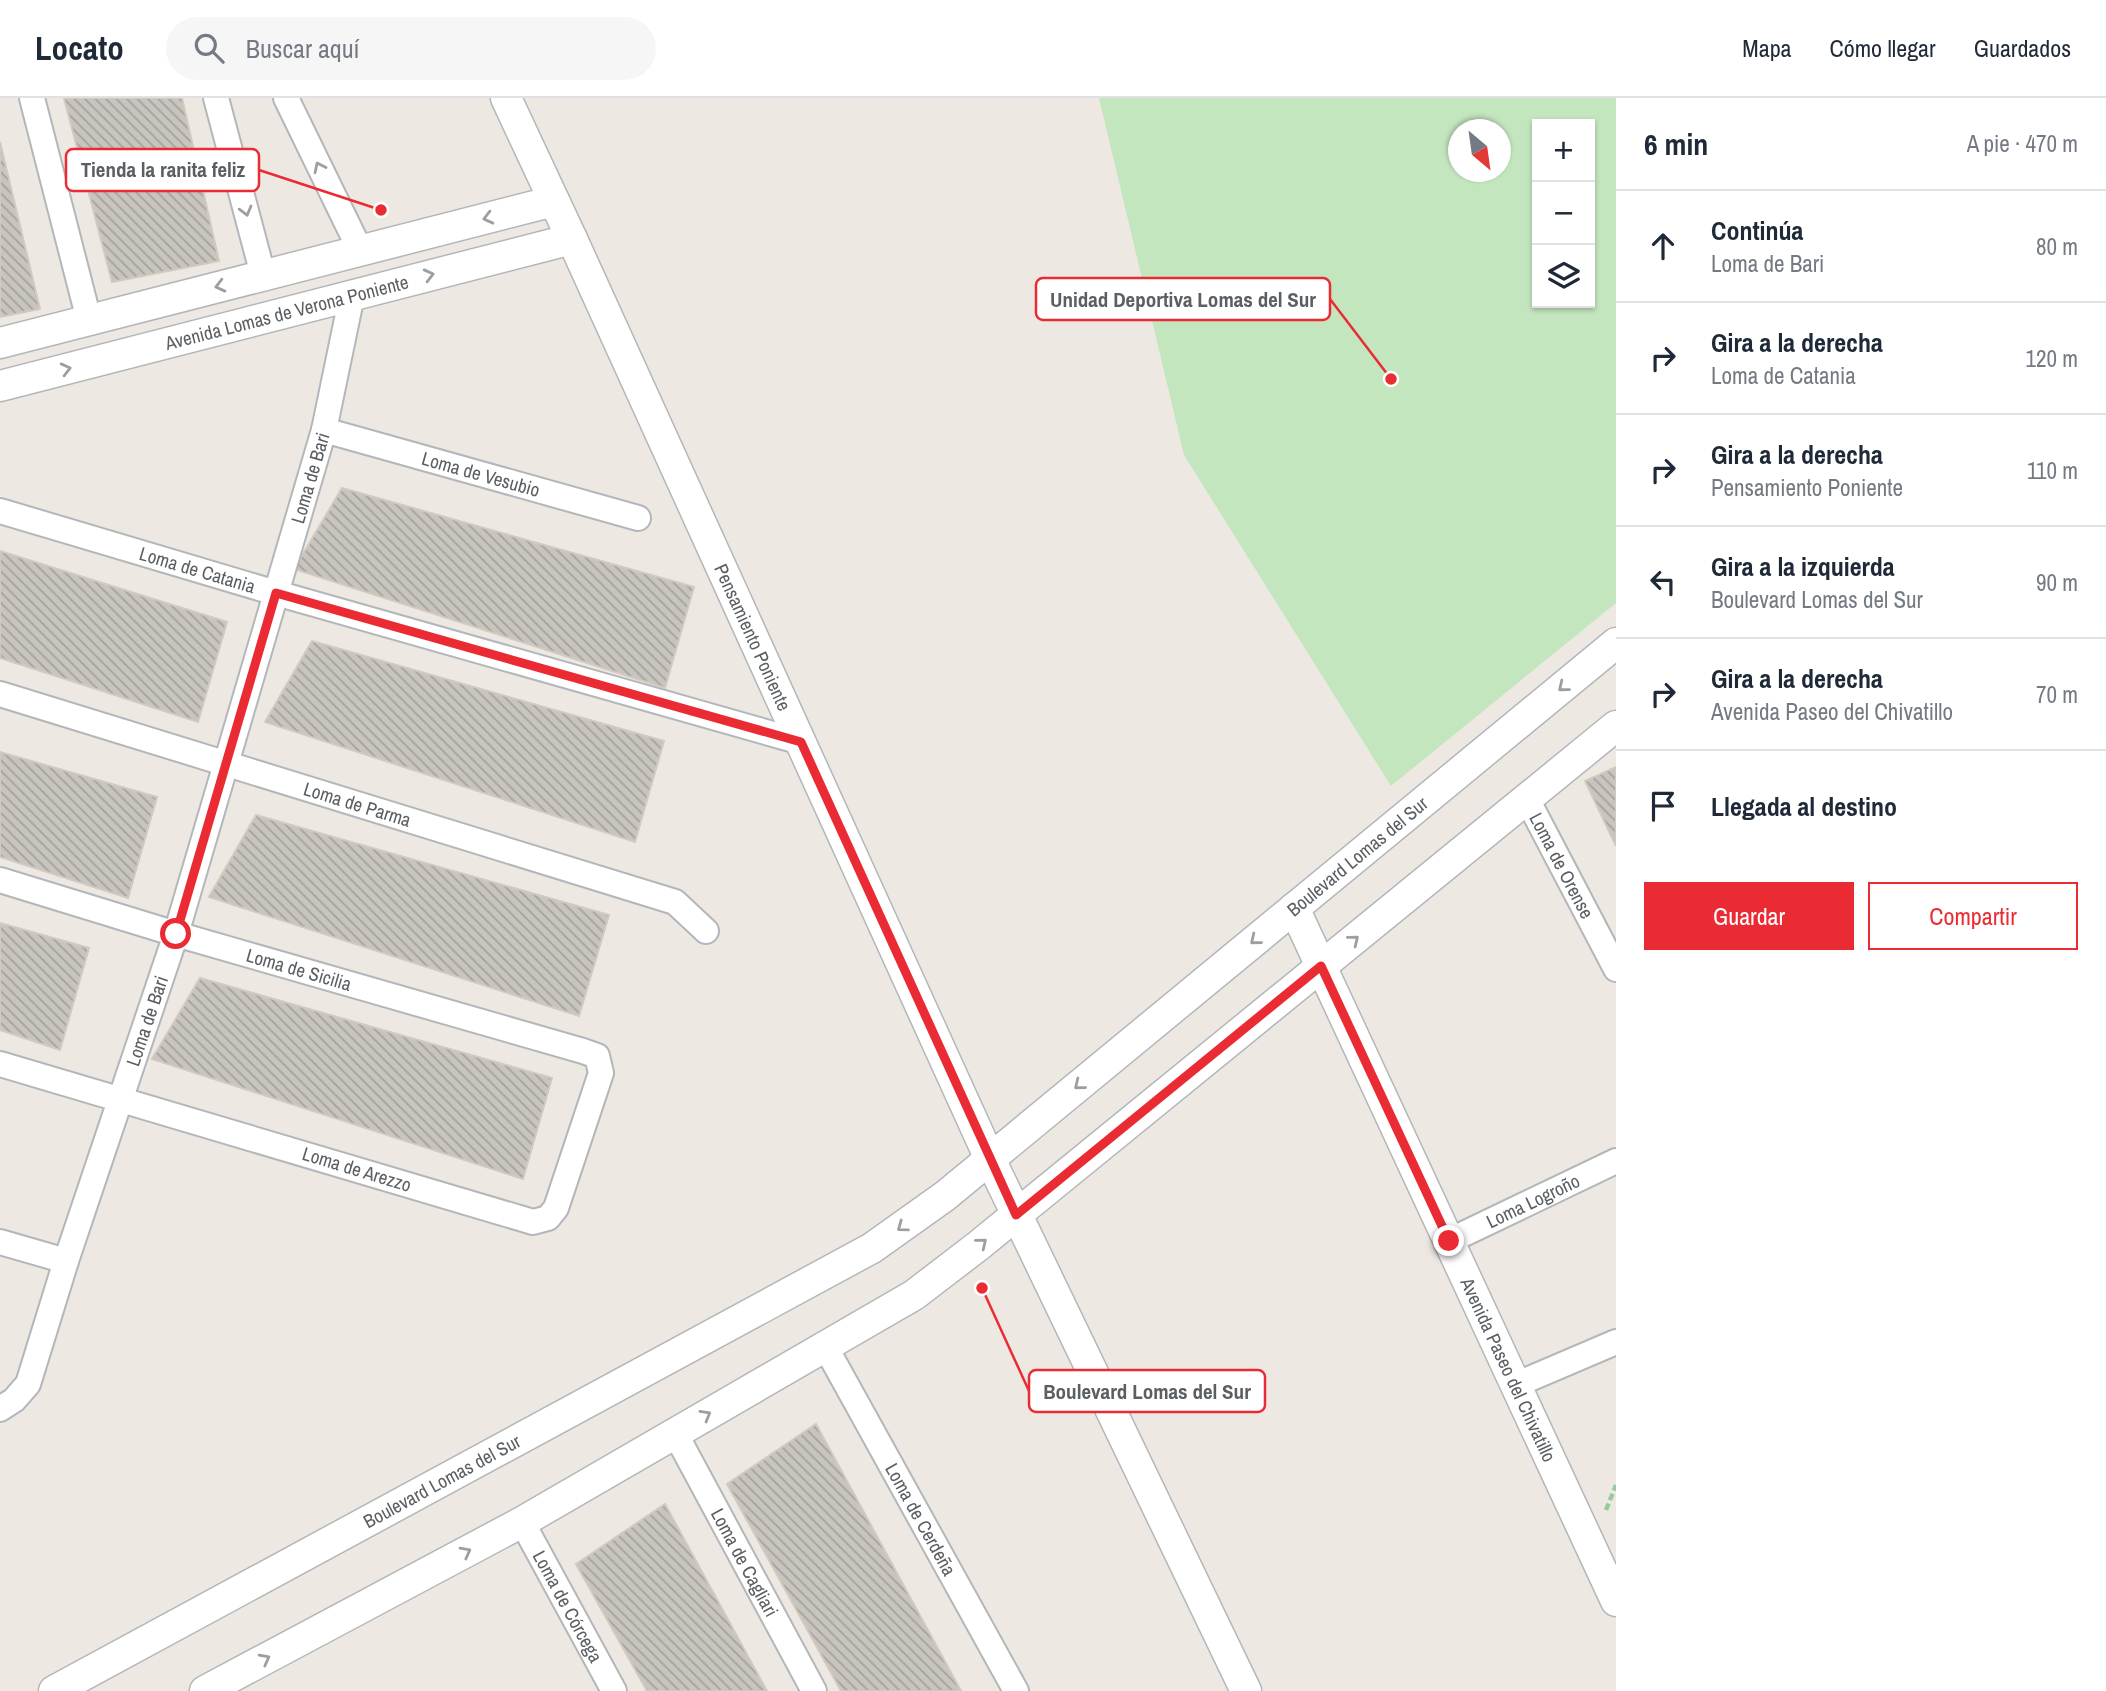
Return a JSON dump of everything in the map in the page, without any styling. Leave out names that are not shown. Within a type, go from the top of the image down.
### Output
[{"type":"street","points":[[32,98],[89,320]]},
{"type":"street","points":[[216,98],[263,275]]},
{"type":"street","points":[[286,98],[360,250]]},
{"type":"street","name":"Pensamiento Poniente","points":[[506,98],[1016,1215]]},
{"type":"street","points":[[0,343],[554,201]]},
{"type":"street","name":"Avenida Lomas de Verona Poniente","points":[[0,386],[572,239]]},
{"type":"street","name":"Loma de Bari","points":[[0,1409],[14,1400],[28,1384],[66,1261],[176,934],[324,430],[352,295]]},
{"type":"street","name":"Loma de Vesubio","points":[[324,430],[638,518]]},
{"type":"street","name":"Loma de Catania","points":[[0,511],[276,593],[801,742]]},
{"type":"street","name":"Boulevard Lomas del Sur","points":[[54,1691],[872,1248],[945,1196],[1616,643]]},
{"type":"street","name":"Loma de Parma","points":[[0,694],[675,902],[705,931]]},
{"type":"street","points":[[205,1691],[522,1522],[914,1294],[1016,1215],[1616,726]]},
{"type":"street","name":"Loma de Orense","points":[[1527,799],[1616,969]]},
{"type":"street","name":"Loma de Sicilia","points":[[0,880],[597,1056]]},
{"type":"street","name":"Avenida Paseo del Chivatillo","points":[[1294,908],[1516,1385],[1613,1586]]},
{"type":"street","name":"Loma de Arezzo","points":[[0,1064],[534,1222],[548,1218],[556,1208],[601,1073],[597,1056]]},
{"type":"street","name":"Loma Logroño","points":[[1449,1241],[1616,1161]]},
{"type":"street","points":[[1016,1215],[1247,1691]]},
{"type":"street","points":[[0,1242],[66,1261]]},
{"type":"street","points":[[1516,1385],[1616,1342]]},
{"type":"street","name":"Loma de Cerdeña","points":[[825,1346],[1016,1691]]},
{"type":"street","name":"Loma de Cagliari","points":[[675,1433],[814,1691]]},
{"type":"street","name":"Loma de Córcega","points":[[522,1522],[614,1691]]},
{"type":"green space","points":[[1099,98],[1616,98],[1616,603],[1391,786],[1184,455]]},
{"type":"building","points":[[64,98],[182,98],[219,261],[112,282]]},
{"type":"building","points":[[0,142],[40,309],[0,317]]},
{"type":"building","points":[[342,488],[694,587],[665,688],[294,569]]},
{"type":"building","points":[[0,551],[227,622],[198,722],[0,658]]},
{"type":"building","points":[[312,641],[664,741],[635,842],[265,722]]},
{"type":"building","points":[[0,752],[157,797],[128,898],[0,857]]},
{"type":"building","points":[[1616,767],[1616,846],[1585,781]]},
{"type":"building","points":[[256,815],[609,915],[579,1016],[209,897]]},
{"type":"building","points":[[0,923],[89,948],[60,1050],[0,1030]]},
{"type":"building","points":[[200,978],[552,1078],[523,1179],[152,1059]]},
{"type":"building","points":[[816,1424],[961,1691],[841,1691],[727,1484]]},
{"type":"building","points":[[665,1504],[767,1691],[647,1691],[576,1564]]},
{"type":"place","name":"Tienda la ranita feliz","points":[[381,210]]},
{"type":"place","name":"Unidad Deportiva Lomas del Sur","points":[[1391,379]]},
{"type":"place","name":"Boulevard Lomas del Sur","points":[[982,1288]]},
{"type":"route","points":[[176,934],[276,593],[801,742],[1016,1215],[1321,966],[1449,1241]]}]
